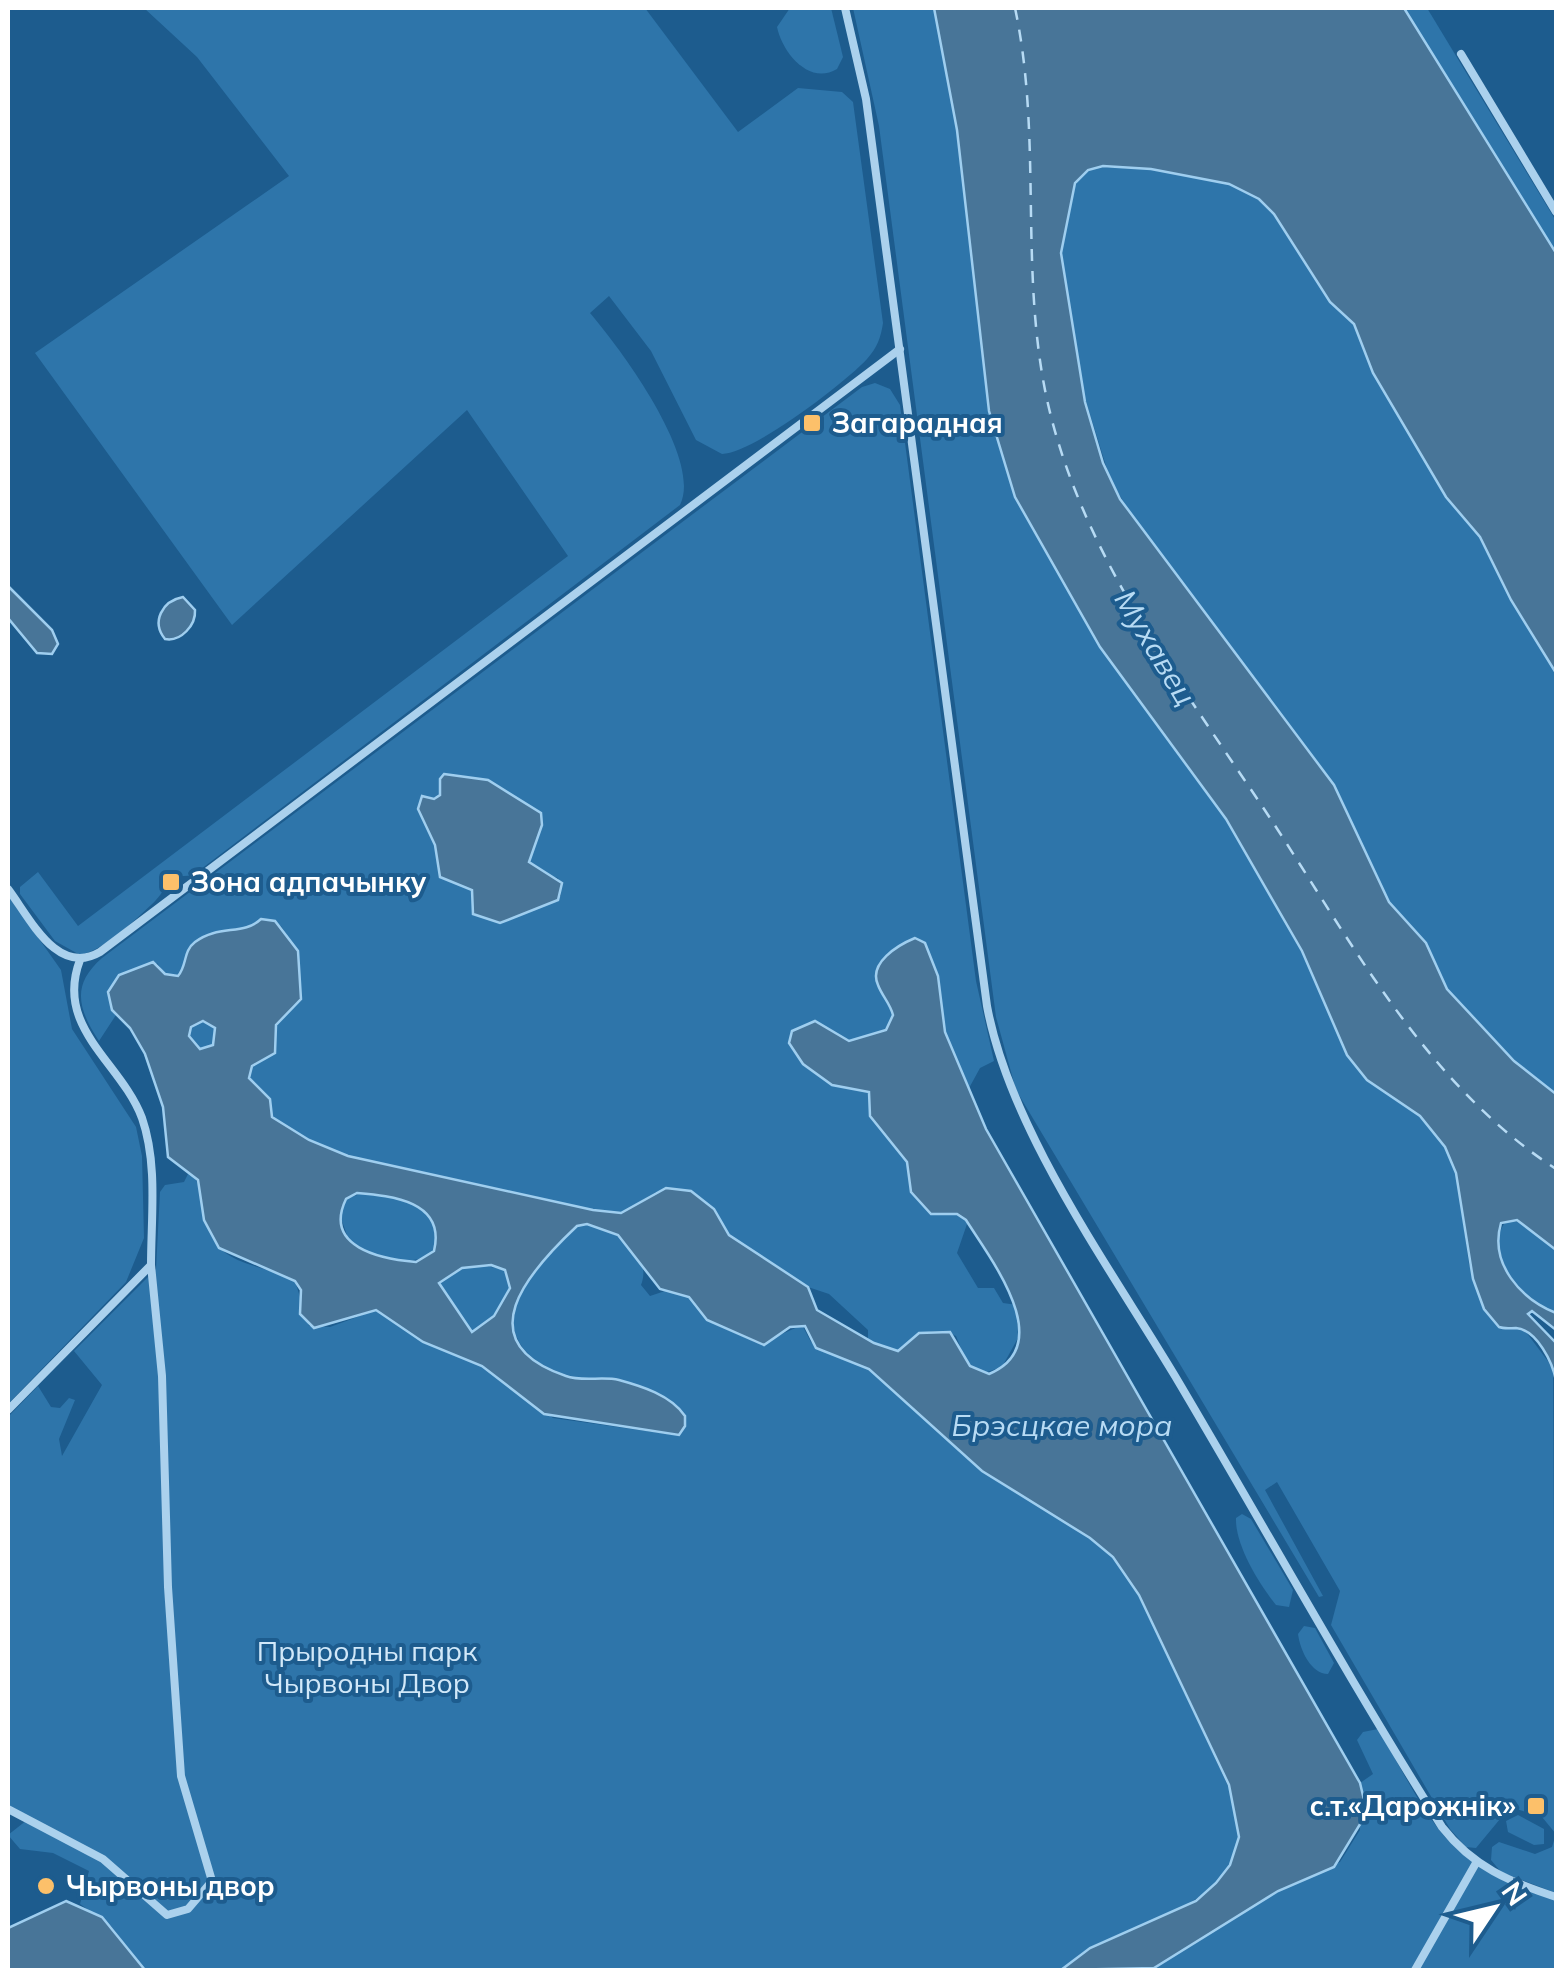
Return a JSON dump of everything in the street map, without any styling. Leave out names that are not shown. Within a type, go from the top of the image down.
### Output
[{"type":"street","points":[[845,8],[866,99],[986,1006],[1003,1074],[1029,1129],[1423,1797],[1454,1842],[1476,1863],[1556,1897]]},
{"type":"street","points":[[1460,54],[1556,212]]},
{"type":"street","points":[[8,889],[56,951],[80,960],[111,944],[900,349]]},
{"type":"street","points":[[8,1810],[104,1859],[167,1915],[188,1909],[212,1881],[181,1776],[168,1588],[162,1376],[151,1265],[152,1187],[146,1134],[130,1095],[81,1026],[73,993],[80,960]]},
{"type":"street","points":[[8,1410],[151,1265]]},
{"type":"street","points":[[1415,1970],[1476,1863]]},
{"type":"green space","points":[[144,8],[645,8],[738,132],[798,88],[842,92],[853,102],[883,323],[870,355],[839,384],[754,443],[722,454],[696,440],[651,351],[609,296],[590,313],[638,377],[670,433],[684,485],[680,505],[192,876],[172,881],[157,900],[118,934],[80,955],[55,941],[20,894],[20,887],[38,872],[78,926],[568,556],[467,410],[232,625],[35,353],[289,176],[197,57]]},
{"type":"green space","points":[[790,8],[831,8],[843,57],[837,69],[817,73],[791,56],[777,27]]},
{"type":"green space","points":[[853,8],[934,8],[957,130],[989,411],[1015,497],[1100,647],[1226,819],[1302,951],[1347,1055],[1367,1080],[1420,1116],[1445,1147],[1456,1173],[1469,1264],[1489,1317],[1526,1332],[1553,1368],[1556,1834],[1542,1817],[1510,1807],[1476,1848],[1466,1847],[1450,1829],[1331,1625],[1340,1591],[1277,1482],[1265,1490],[1323,1596],[1319,1597],[1016,1090],[996,1017],[879,126]]},
{"type":"green space","points":[[1403,8],[1427,8],[1556,221],[1556,256]]},
{"type":"green space","points":[[1095,167],[1151,169],[1229,184],[1259,199],[1274,214],[1330,302],[1354,324],[1373,373],[1454,506],[1480,537],[1511,600],[1556,673],[1556,1094],[1514,1061],[1447,989],[1426,943],[1389,902],[1340,796],[1144,536],[1110,479],[1080,382],[1061,253],[1072,191],[1081,176]]},
{"type":"green space","points":[[875,383],[890,389],[900,405],[976,981],[994,1061],[980,1068],[968,1090],[967,1224],[957,1253],[978,1288],[994,1288],[1003,1303],[1017,1305],[1018,1338],[1002,1367],[981,1374],[966,1361],[956,1336],[946,1332],[923,1334],[898,1351],[868,1340],[868,1330],[829,1294],[808,1287],[729,1235],[691,1190],[656,1192],[621,1213],[593,1210],[348,1156],[309,1140],[272,1117],[270,1099],[249,1078],[252,1066],[276,1053],[276,1025],[301,999],[287,935],[281,926],[261,919],[246,927],[203,937],[189,950],[178,976],[165,974],[157,963],[112,1010],[116,1015],[99,1041],[86,1018],[81,998],[86,978],[102,958],[862,387]],"holes":[[[444,774],[500,788],[533,813],[542,825],[529,862],[538,872],[558,878],[561,896],[472,910],[472,890],[440,877],[435,845],[418,809],[426,796],[435,799],[440,795]]]},
{"type":"green space","points":[[8,895],[61,970],[72,1029],[136,1127],[142,1156],[144,1238],[126,1282],[8,1404]]},
{"type":"green space","points":[[203,1021],[213,1025],[217,1035],[213,1045],[203,1049],[193,1045],[189,1035],[193,1025]]},
{"type":"green space","name":"Прыродны парк Чырвоны Двор","points":[[189,1172],[200,1188],[214,1240],[238,1260],[295,1281],[309,1326],[330,1327],[376,1310],[423,1342],[482,1366],[553,1418],[675,1435],[685,1416],[663,1397],[646,1389],[619,1380],[596,1381],[561,1373],[532,1357],[522,1346],[513,1316],[521,1287],[545,1255],[583,1223],[617,1236],[636,1252],[643,1273],[641,1285],[650,1296],[671,1289],[689,1297],[714,1324],[760,1344],[802,1325],[811,1342],[869,1369],[982,1471],[1090,1538],[1113,1557],[1139,1595],[1234,1799],[1239,1832],[1233,1859],[1218,1881],[1198,1898],[1087,1949],[1061,1970],[145,1970],[111,1926],[80,1904],[89,1871],[53,1853],[20,1849],[8,1835],[27,1820],[8,1806],[8,1417],[38,1386],[51,1407],[60,1408],[69,1398],[75,1400],[59,1439],[62,1456],[102,1385],[74,1351],[156,1269],[160,1192],[165,1185],[184,1182]]},
{"type":"green space","points":[[363,1193],[403,1201],[425,1213],[432,1222],[434,1251],[416,1260],[392,1260],[350,1244],[340,1215],[346,1199]]},
{"type":"green space","points":[[1506,1220],[1523,1223],[1556,1250],[1556,1313],[1532,1300],[1508,1273],[1498,1235]]},
{"type":"green space","points":[[481,1265],[505,1270],[510,1288],[494,1316],[472,1332],[439,1283],[462,1268]]},
{"type":"green space","points":[[1242,1514],[1251,1519],[1293,1590],[1289,1607],[1276,1605],[1249,1564],[1237,1529],[1236,1518]]},
{"type":"green space","points":[[1304,1626],[1315,1628],[1334,1663],[1328,1674],[1316,1670],[1304,1654],[1298,1634]]},
{"type":"green space","points":[[1378,1729],[1429,1816],[1465,1856],[1518,1887],[1556,1900],[1556,1970],[1118,1970],[1130,1966],[1154,1968],[1278,1891],[1340,1862],[1360,1830],[1360,1783],[1373,1774],[1357,1740],[1363,1732]]},
{"type":"green space","points":[[1518,1815],[1544,1829],[1544,1844],[1534,1845],[1508,1832],[1506,1821]]},
{"type":"green space","points":[[1556,1835],[1556,1893],[1501,1872],[1491,1860],[1492,1847],[1499,1842],[1535,1854],[1552,1847]]},
{"type":"water","name":"Мухавец","points":[[934,8],[1404,8],[1556,253],[1556,673],[1511,600],[1480,537],[1446,497],[1373,373],[1354,324],[1330,302],[1274,214],[1259,199],[1229,184],[1151,169],[1103,166],[1088,170],[1075,183],[1061,253],[1085,402],[1103,463],[1120,499],[1334,785],[1389,902],[1426,943],[1447,989],[1514,1061],[1556,1094],[1556,1250],[1517,1220],[1501,1223],[1498,1238],[1511,1278],[1531,1299],[1556,1313],[1556,1330],[1532,1311],[1528,1314],[1556,1343],[1556,1381],[1548,1357],[1531,1335],[1516,1328],[1499,1327],[1484,1309],[1473,1279],[1456,1173],[1445,1147],[1420,1116],[1367,1080],[1347,1055],[1302,951],[1226,819],[1100,647],[1015,497],[989,411],[957,130]]},
{"type":"water","points":[[8,586],[52,630],[58,644],[52,654],[37,653],[8,618]]},
{"type":"water","points":[[183,597],[195,610],[193,621],[182,635],[165,639],[159,626],[161,613],[169,603]]},
{"type":"water","points":[[444,774],[488,780],[541,813],[542,825],[529,862],[562,883],[558,900],[500,923],[473,914],[472,890],[440,877],[435,845],[418,809],[422,796],[434,799],[440,795]]},
{"type":"water","name":"Брэсцкае мора","points":[[261,919],[275,921],[298,951],[301,999],[276,1025],[275,1053],[252,1066],[249,1078],[270,1099],[272,1117],[309,1140],[348,1156],[593,1210],[621,1213],[666,1188],[691,1191],[714,1209],[729,1235],[808,1287],[817,1310],[874,1343],[898,1351],[919,1333],[950,1332],[970,1366],[989,1374],[1009,1361],[1018,1343],[1019,1322],[1002,1277],[966,1220],[957,1214],[931,1214],[911,1192],[907,1162],[870,1116],[869,1092],[832,1085],[803,1064],[789,1043],[792,1031],[815,1021],[849,1041],[886,1030],[893,1015],[878,985],[877,969],[901,945],[915,938],[925,943],[938,976],[945,1032],[986,1129],[1360,1783],[1365,1804],[1362,1821],[1334,1867],[1278,1891],[1154,1968],[1061,1970],[1090,1948],[1196,1901],[1230,1865],[1239,1837],[1229,1785],[1139,1595],[1113,1557],[1090,1538],[982,1471],[869,1369],[816,1348],[805,1326],[790,1327],[764,1345],[707,1320],[689,1297],[660,1289],[618,1235],[587,1224],[577,1226],[558,1244],[526,1285],[516,1305],[513,1326],[519,1345],[536,1362],[566,1376],[619,1380],[664,1397],[685,1416],[685,1426],[679,1435],[544,1414],[482,1366],[423,1342],[376,1310],[314,1328],[300,1314],[301,1290],[295,1281],[219,1248],[204,1220],[198,1180],[168,1157],[163,1107],[145,1054],[130,1028],[112,1010],[108,992],[119,975],[153,962],[165,974],[178,976],[195,942],[213,933]],"holes":[[[203,1021],[215,1028],[213,1045],[200,1049],[189,1036],[191,1027]],[[357,1193],[413,1204],[432,1221],[436,1234],[434,1251],[416,1262],[387,1258],[359,1247],[342,1229],[346,1199]],[[491,1265],[505,1270],[510,1288],[494,1316],[472,1332],[439,1283],[462,1268]]]},
{"type":"water","points":[[66,1901],[102,1917],[145,1970],[8,1970],[8,1928]]},
{"type":"ferry route","points":[[1015,8],[1028,103],[1034,294],[1045,390],[1060,449],[1108,562],[1170,668],[1397,1011],[1469,1097],[1510,1135],[1556,1169]]},
{"type":"place","name":"Загарадная","points":[[812,423]]},
{"type":"place","name":"Зона адпачынку","points":[[171,882]]},
{"type":"place","name":"с.т.«Дарожнік»","points":[[1536,1806]]},
{"type":"place","name":"Чырвоны двор","points":[[46,1886]]}]
